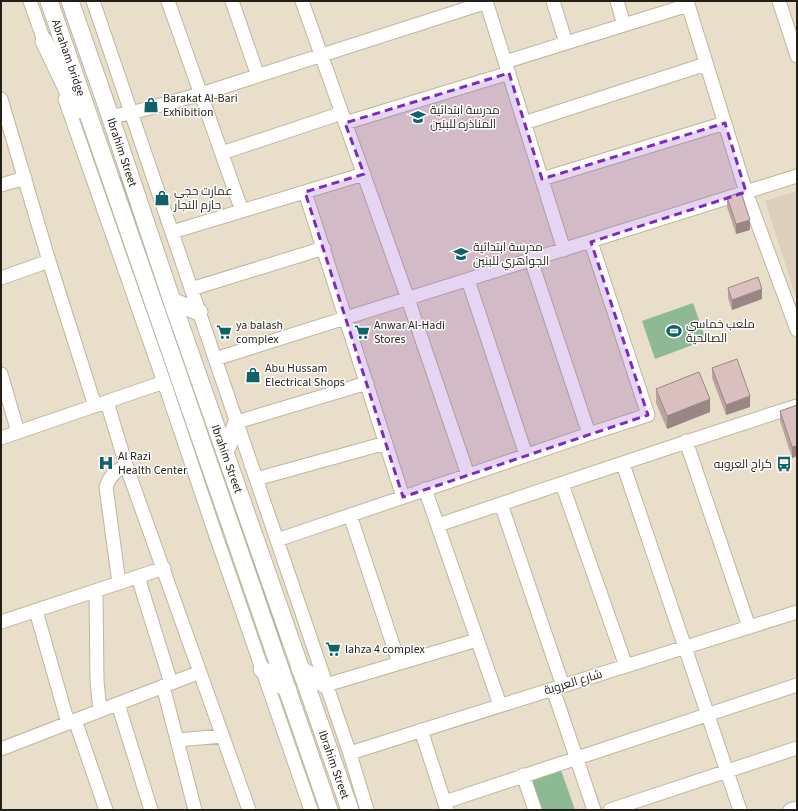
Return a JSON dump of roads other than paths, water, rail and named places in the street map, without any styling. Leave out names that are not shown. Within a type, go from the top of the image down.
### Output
[{"type":"main road","points":[[40,1],[85,116]]},
{"type":"main road","name":"Abraham bridge","points":[[49,1],[85,116]]},
{"type":"main road","name":"Abraham bridge","points":[[70,1],[119,112]]},
{"type":"main road","points":[[79,1],[119,112]]},
{"type":"main road","points":[[44,42],[85,116]]},
{"type":"main road","name":"Ibrahim Street","points":[[119,112],[154,248],[350,810]]},
{"type":"main road","name":"Ibrahim Street","points":[[85,116],[136,254],[306,740],[329,810]]},
{"type":"main road","points":[[172,301],[199,312]]},
{"type":"main road","points":[[225,453],[236,422]]},
{"type":"main road","points":[[262,669],[288,690]]},
{"type":"main road","points":[[300,669],[326,685]]},
{"type":"main road","points":[[299,720],[317,716]]},
{"type":"main road","points":[[306,740],[323,734]]},
{"type":"street","points":[[30,1],[164,382],[311,810]]},
{"type":"street","points":[[93,1],[119,112],[172,232],[350,753],[367,810]]},
{"type":"street","points":[[168,1],[242,211]]},
{"type":"street","points":[[232,1],[258,76]]},
{"type":"street","points":[[302,1],[408,299],[468,475]]},
{"type":"street","points":[[553,1],[566,43]]},
{"type":"street","points":[[617,1],[624,25]]},
{"type":"street","points":[[779,1],[794,35],[797,56]]},
{"type":"street","points":[[119,112],[201,94],[487,2],[564,250]]},
{"type":"street","points":[[222,153],[344,118],[507,68],[566,43],[687,3],[746,192],[797,330]]},
{"type":"street","points":[[524,123],[706,64]]},
{"type":"street","points":[[1,102],[50,261],[101,404],[126,465],[164,568],[249,810]]},
{"type":"street","points":[[542,179],[724,123]]},
{"type":"street","points":[[172,232],[364,174]]},
{"type":"street","points":[[215,359],[797,176]]},
{"type":"street","points":[[1,185],[25,178]]},
{"type":"street","points":[[305,192],[403,497]]},
{"type":"street","points":[[277,540],[648,415],[591,242]]},
{"type":"street","points":[[191,289],[324,248]]},
{"type":"street","points":[[531,260],[589,434]]},
{"type":"street","points":[[1,278],[50,261]]},
{"type":"street","points":[[468,280],[526,455]]},
{"type":"street","points":[[1,374],[18,432]]},
{"type":"street","points":[[1,438],[164,382]]},
{"type":"street","points":[[236,422],[367,383]]},
{"type":"street","points":[[438,525],[623,464],[686,441],[797,406]]},
{"type":"street","points":[[686,441],[749,627]]},
{"type":"street","points":[[256,479],[386,443]]},
{"type":"street","points":[[623,464],[740,810]]},
{"type":"street","points":[[119,583],[106,487],[113,474],[126,465]]},
{"type":"street","points":[[562,484],[626,666]]},
{"type":"street","points":[[425,490],[500,706]]},
{"type":"street","points":[[501,504],[558,687],[576,758],[594,810]]},
{"type":"street","points":[[350,515],[398,663]]},
{"type":"street","points":[[1,622],[164,568]]},
{"type":"street","points":[[138,577],[167,685],[177,740],[195,810]]},
{"type":"street","points":[[96,591],[97,681],[100,711]]},
{"type":"street","points":[[36,610],[72,721],[106,810]]},
{"type":"street","name":"شارع العروبة","points":[[350,753],[797,612]]},
{"type":"street","points":[[326,685],[477,640]]},
{"type":"street","points":[[1,749],[200,672]]},
{"type":"street","points":[[421,730],[446,806],[523,776],[797,685]]},
{"type":"street","points":[[118,704],[151,810]]},
{"type":"street","points":[[177,740],[223,736]]},
{"type":"street","points":[[610,810],[797,748]]},
{"type":"street","points":[[523,776],[535,810]]},
{"type":"street","points":[[790,810],[797,808]]},
{"type":"place","name":"Barakat Al-Bari Exhibition","points":[[151,105]]},
{"type":"place","name":"مدرسة ابتدائية المناذره للبنين","points":[[418,117]]},
{"type":"place","name":"عمارت حجي حازم النجار","points":[[162,198]]},
{"type":"place","name":"مدرسة ابتدائية الجواهري للبنين","points":[[461,254]]},
{"type":"place","name":"ملعب خماسي الصالحية","points":[[674,331]]},
{"type":"place","name":"ya balash complex","points":[[224,332]]},
{"type":"place","name":"Anwar Al-Hadi Stores","points":[[362,332]]},
{"type":"place","name":"Abu Hussam Electrical Shops","points":[[253,375]]},
{"type":"place","name":"Al Razi Health Center","points":[[106,463]]},
{"type":"place","name":"كراج العروبه","points":[[784,464]]},
{"type":"place","name":"lahza 4 complex","points":[[333,649]]}]
